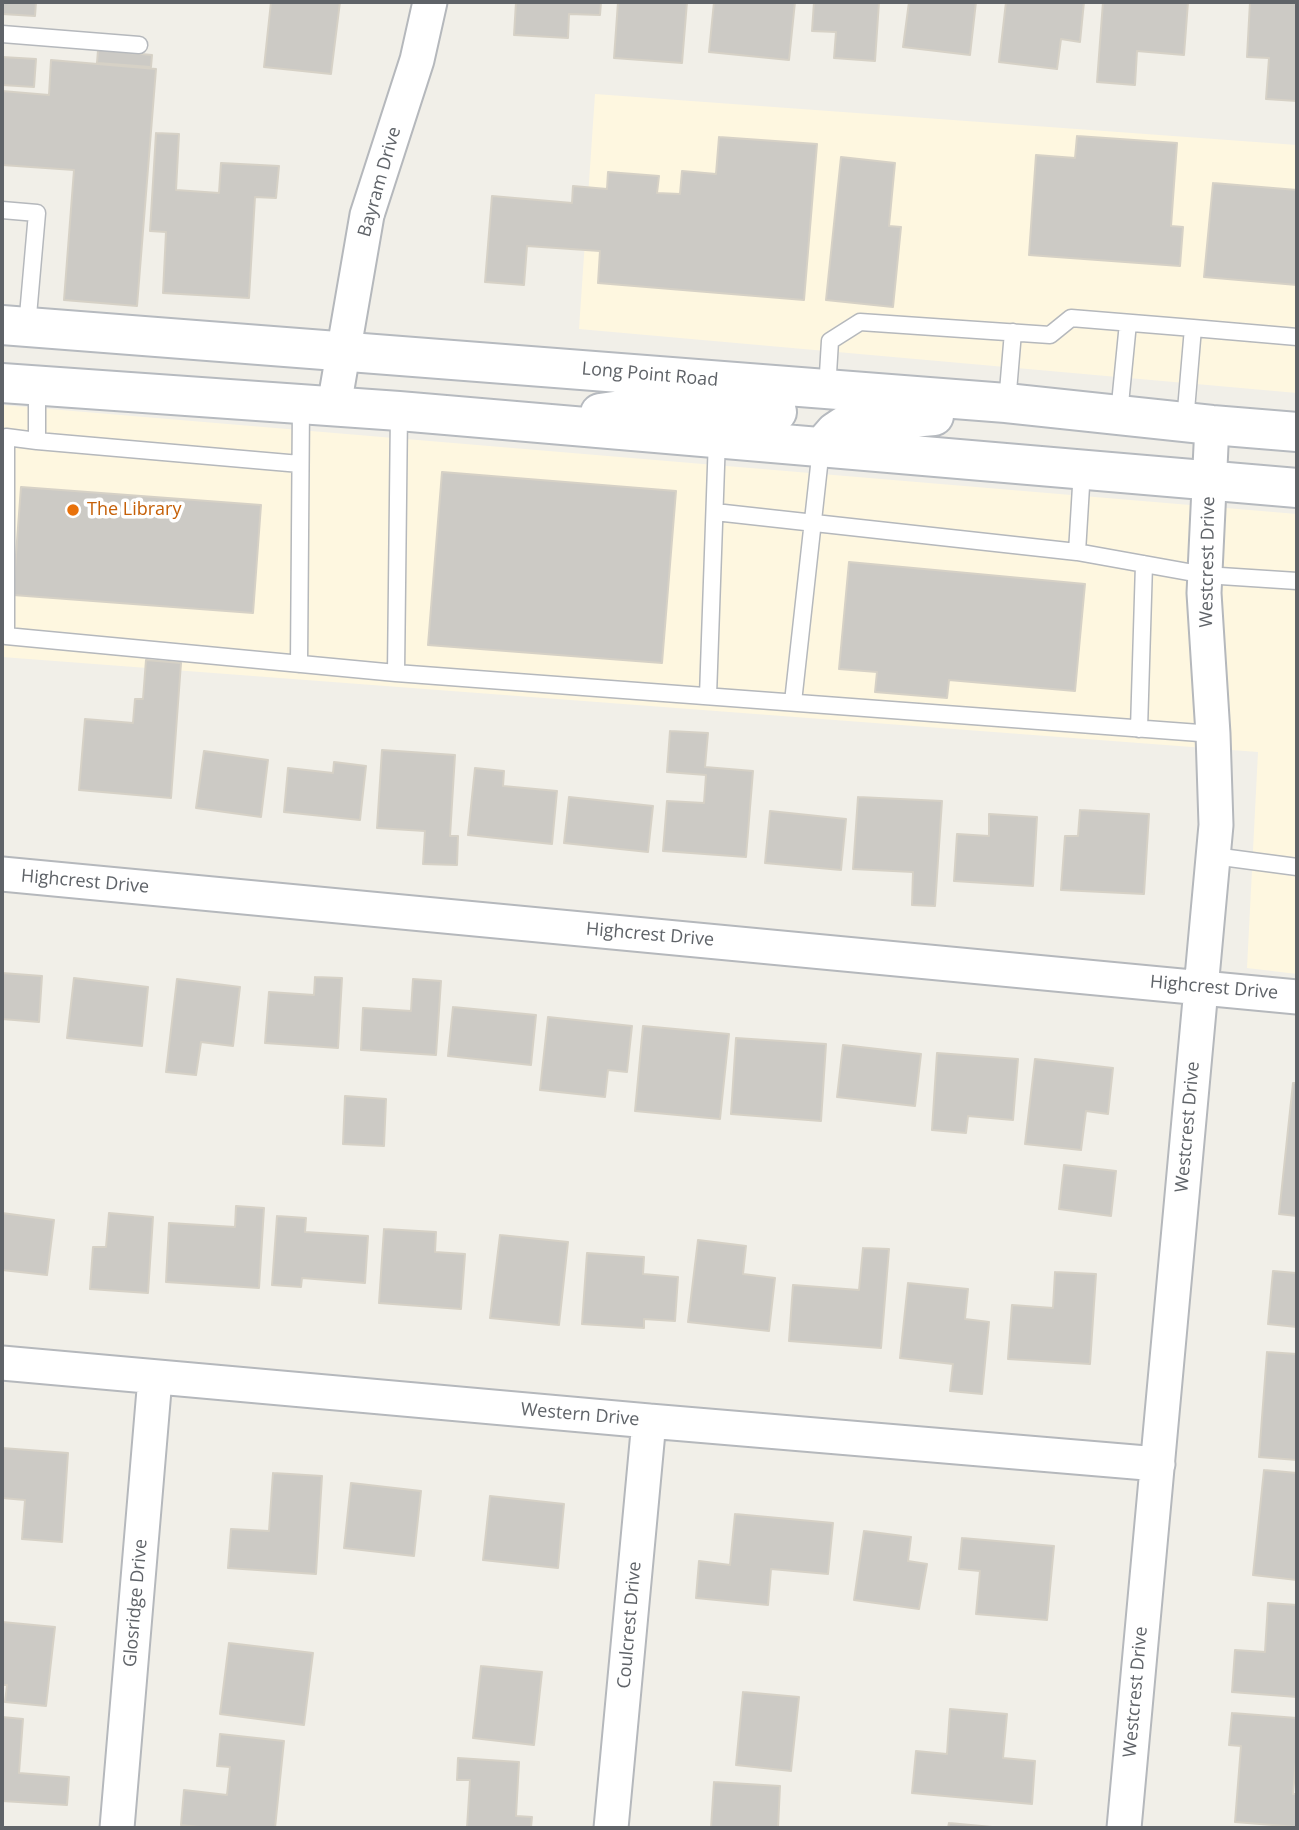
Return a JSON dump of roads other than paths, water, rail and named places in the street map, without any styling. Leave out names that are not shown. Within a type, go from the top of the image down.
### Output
[{"type":"main road","name":"Long Point Road","points":[[15,326],[999,403],[1297,432]]},
{"type":"main road","points":[[19,384],[398,411],[1297,488]]},
{"type":"main road","points":[[528,423],[663,404],[786,412],[827,390]]},
{"type":"main road","points":[[821,448],[844,426],[927,418],[999,403]]},
{"type":"street","name":"Bayram Drive","points":[[317,405],[344,351],[367,215],[417,60],[430,2]]},
{"type":"street","name":"Westcrest Drive","points":[[1124,1828],[1216,825],[1204,593],[1210,481],[1198,423]]},
{"type":"street","name":"Highcrest Drive","points":[[2,874],[1297,996]]},
{"type":"street","name":"Western Drive","points":[[2,1363],[1158,1464]]},
{"type":"street","name":"Glosridge Drive","points":[[117,1828],[155,1378]]},
{"type":"street","name":"Coulcrest Drive","points":[[611,1828],[649,1421]]},
{"type":"lane","points":[[2,34],[139,45]]},
{"type":"lane","points":[[2,210],[37,213],[15,326]]},
{"type":"lane","points":[[827,390],[830,341],[860,322],[1050,335],[1071,318],[1297,337]]},
{"type":"lane","points":[[1119,415],[1128,323]]},
{"type":"lane","points":[[1193,328],[1198,423]]},
{"type":"lane","points":[[999,403],[1013,332]]},
{"type":"lane","points":[[19,384],[37,440]]},
{"type":"lane","points":[[299,664],[300,464],[317,405]]},
{"type":"lane","points":[[396,673],[398,411]]},
{"type":"lane","points":[[300,464],[6,437],[6,636],[396,673],[1213,734]]},
{"type":"lane","points":[[708,696],[717,439]]},
{"type":"lane","points":[[793,702],[821,448]]},
{"type":"lane","points":[[1077,552],[1082,470]]},
{"type":"lane","points":[[715,512],[1077,552],[1205,575],[1297,581]]},
{"type":"lane","points":[[1139,729],[1144,564]]},
{"type":"lane","points":[[1214,856],[1297,867]]},
{"type":"place","name":"The Library","points":[[73,510]]}]
